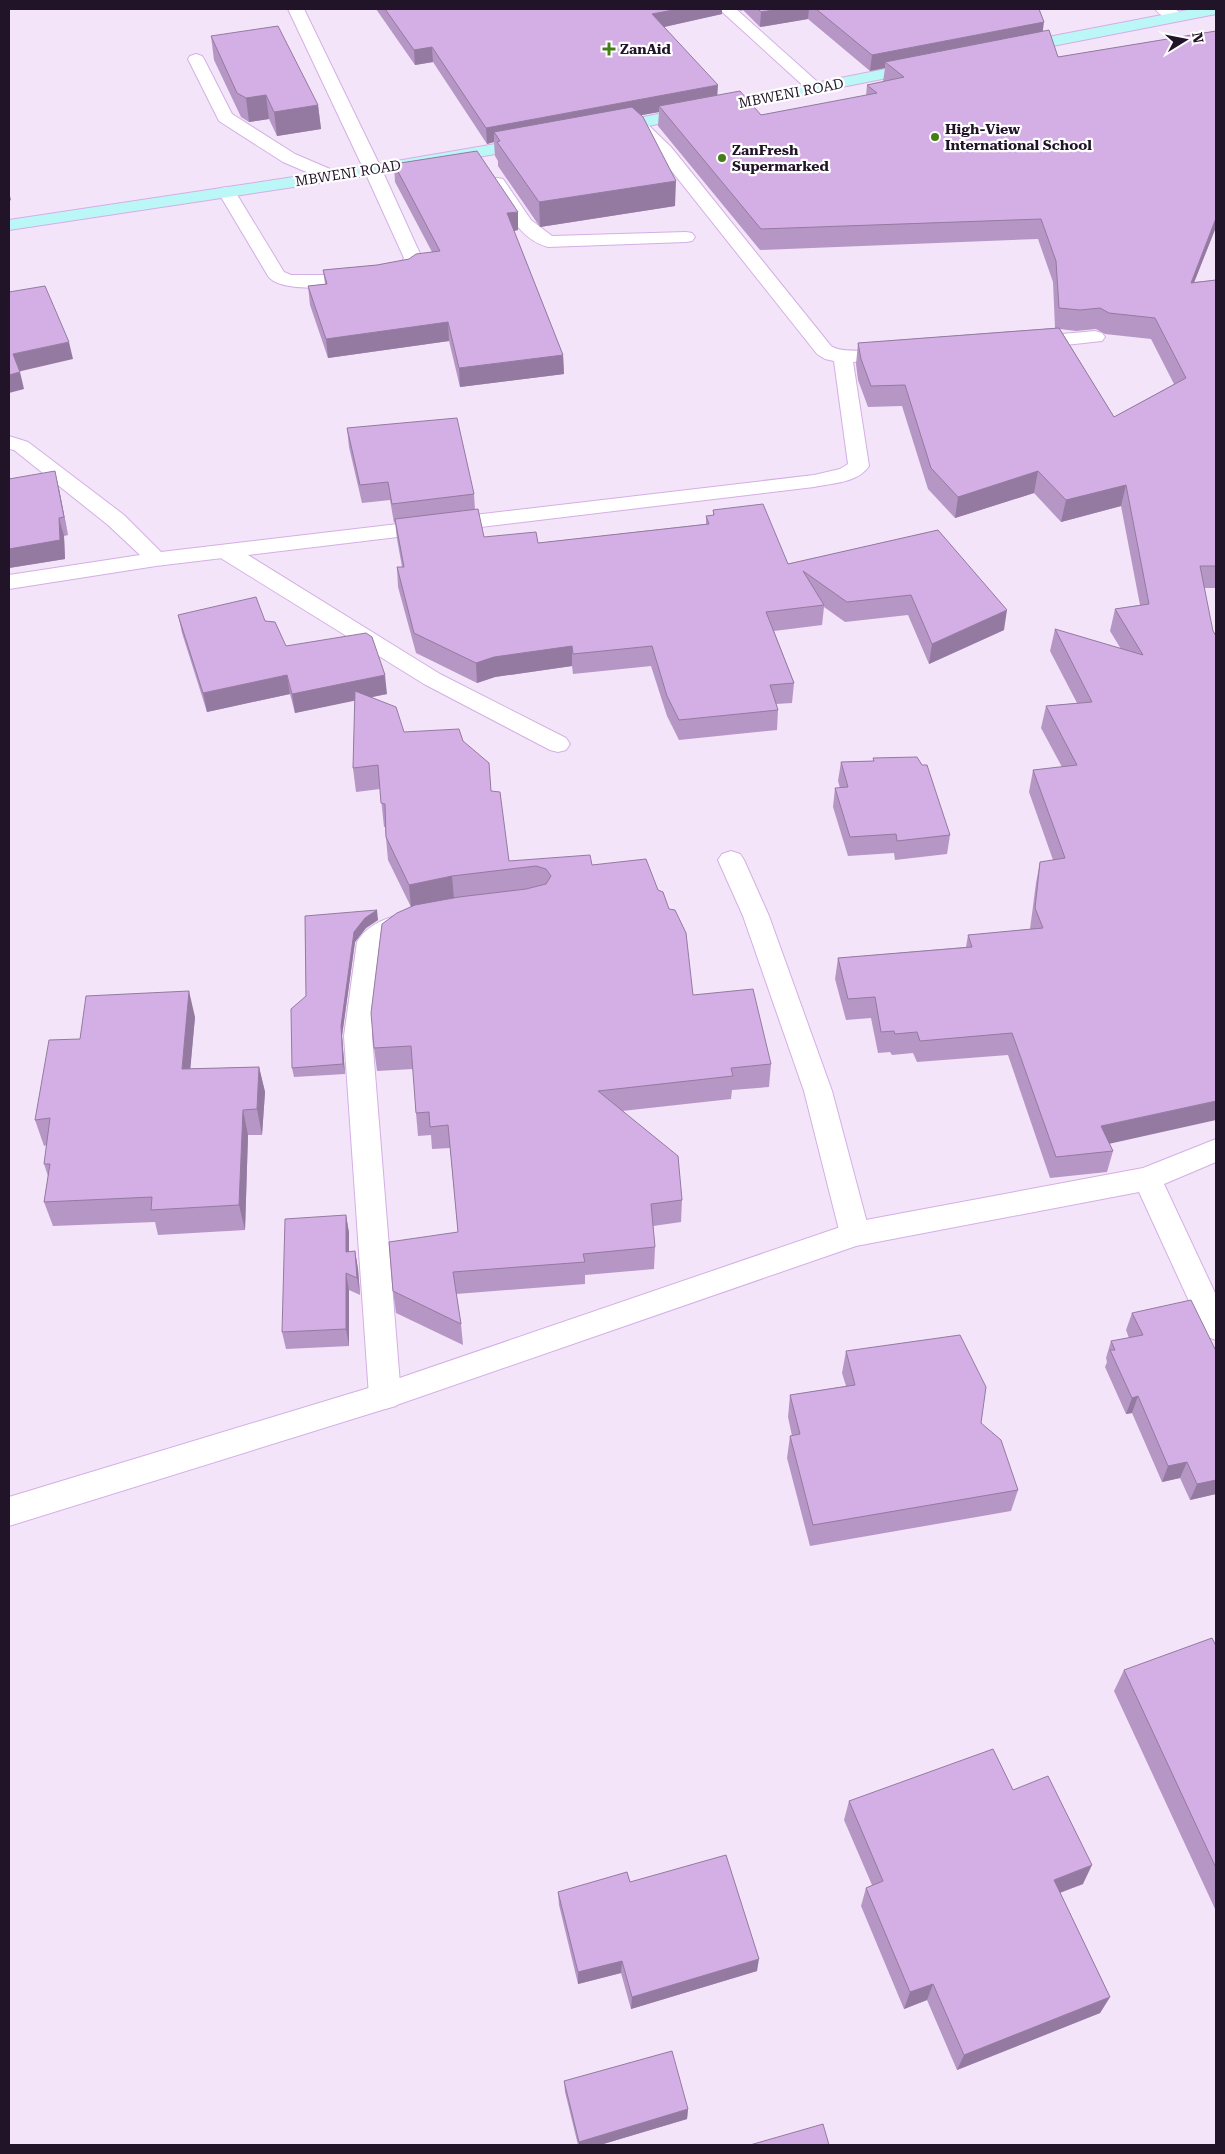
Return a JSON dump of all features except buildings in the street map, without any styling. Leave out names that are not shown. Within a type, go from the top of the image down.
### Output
[{"type":"street","points":[[227,192],[281,280],[301,284],[403,272],[409,268],[413,258],[296,9]]},
{"type":"street","points":[[727,9],[815,88]]},
{"type":"street","points":[[1001,51],[1170,12],[1215,10]]},
{"type":"street","points":[[196,59],[225,117],[289,158],[331,176]]},
{"type":"street","name":"MBWENI ROAD","points":[[595,132],[932,64]]},
{"type":"street","points":[[637,124],[665,151],[824,350],[832,355],[843,357],[883,354]]},
{"type":"street","name":"MBWENI ROAD","points":[[9,225],[373,170],[546,140]]},
{"type":"street","points":[[478,152],[527,227],[535,235],[548,242],[686,237]]},
{"type":"street","points":[[1009,345],[1095,337]]},
{"type":"street","points":[[9,582],[156,559],[814,481],[847,474],[859,466],[843,357]]},
{"type":"street","points":[[9,442],[21,446],[116,520],[156,559]]},
{"type":"street","points":[[227,552],[432,679],[558,744]]},
{"type":"street","points":[[731,860],[756,916],[818,1090],[855,1234]]},
{"type":"street","points":[[386,1396],[358,1036],[370,942],[383,930],[441,913]]},
{"type":"street","points":[[9,1512],[386,1396],[855,1234],[1148,1179],[1216,1150]]},
{"type":"street","points":[[1148,1179],[1216,1327]]},
{"type":"place","name":"ZanAid","points":[[609,49]]},
{"type":"place","name":"High-View International School","points":[[935,137]]},
{"type":"place","name":"ZanFresh Supermarked","points":[[722,158]]}]
